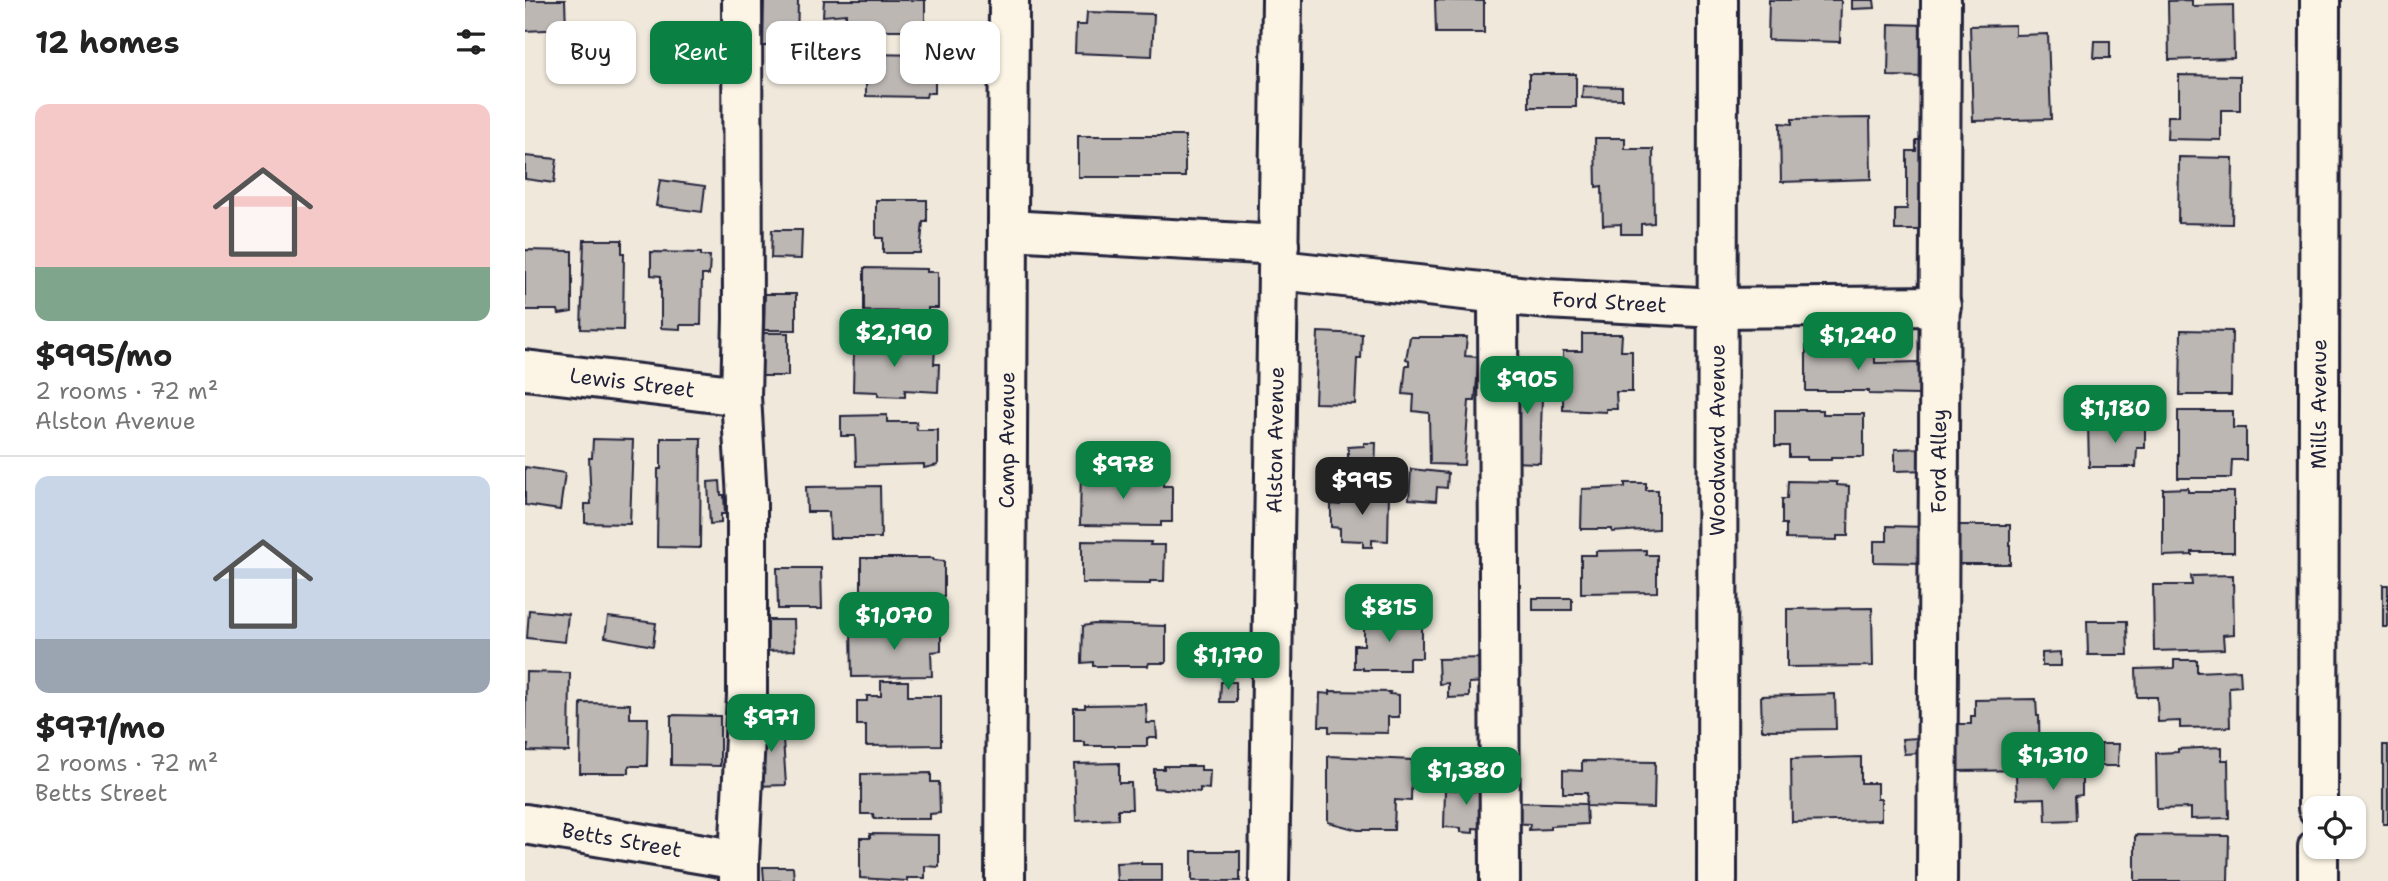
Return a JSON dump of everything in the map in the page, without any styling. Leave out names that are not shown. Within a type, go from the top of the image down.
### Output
[{"type":"street","points":[[739,870],[747,667],[747,499],[741,396],[742,0]]},
{"type":"street","name":"Camp Avenue","points":[[1005,881],[1009,0]]},
{"type":"street","name":"Alston Avenue","points":[[1269,881],[1282,0]]},
{"type":"street","name":"Woodward Avenue","points":[[1717,881],[1718,0]]},
{"type":"street","name":"Ford Alley","points":[[1937,881],[1941,0]]},
{"type":"street","name":"Mills Avenue","points":[[2318,796],[2320,0]]},
{"type":"street","name":"Ford Street","points":[[1008,230],[1279,258],[1498,294],[1547,299],[1717,308],[1941,306]]},
{"type":"street","points":[[1498,294],[1500,881]]},
{"type":"street","name":"Lewis Street","points":[[525,370],[741,396]]},
{"type":"street","name":"Betts Street","points":[[525,824],[739,870]]},
{"type":"street","points":[[2318,859],[2318,881]]},
{"type":"building","points":[[525,0],[565,0],[566,21],[546,21],[546,30],[525,31]]},
{"type":"building","points":[[764,0],[798,0],[798,21],[766,21],[766,46],[763,46]]},
{"type":"building","points":[[824,0],[925,0],[925,21],[900,21],[900,30],[886,30],[886,21],[846,21],[846,14],[823,16]]},
{"type":"building","points":[[1435,0],[1484,1],[1484,33],[1436,33]]},
{"type":"building","points":[[1769,0],[1841,0],[1840,42],[1768,40]]},
{"type":"building","points":[[1852,0],[1874,0],[1875,8],[1852,9]]},
{"type":"building","points":[[2192,0],[2192,6],[2233,5],[2234,58],[2169,60],[2168,1]]},
{"type":"building","points":[[1087,12],[1154,14],[1152,56],[1075,53],[1076,25],[1086,25]]},
{"type":"building","points":[[1889,24],[1926,25],[1925,77],[1888,76]]},
{"type":"building","points":[[2015,25],[2015,35],[2048,34],[2051,119],[1973,121],[1970,26]]},
{"type":"building","points":[[2095,41],[2110,41],[2110,58],[2094,58]]},
{"type":"building","points":[[886,54],[900,55],[900,84],[935,84],[935,93],[927,93],[926,97],[866,96],[866,84],[886,84]]},
{"type":"building","points":[[1529,74],[1576,74],[1576,107],[1529,107]]},
{"type":"building","points":[[2179,75],[2240,76],[2240,110],[2221,110],[2221,140],[2167,139],[2168,116],[2179,116]]},
{"type":"building","points":[[1583,86],[1622,87],[1622,99],[1582,98]]},
{"type":"building","points":[[1870,118],[1871,179],[1781,182],[1780,123],[1792,124],[1792,119]]},
{"type":"building","points":[[1078,136],[1185,136],[1185,177],[1078,177]]},
{"type":"building","points":[[1595,138],[1625,138],[1625,149],[1653,149],[1654,223],[1641,224],[1641,234],[1621,234],[1621,224],[1603,225],[1602,186],[1596,187]]},
{"type":"building","points":[[1916,140],[1930,140],[1931,230],[1895,230],[1895,209],[1907,209],[1907,151],[1916,151]]},
{"type":"building","points":[[525,156],[557,159],[554,183],[525,179]]},
{"type":"building","points":[[2179,157],[2233,158],[2232,224],[2178,223]]},
{"type":"building","points":[[660,180],[705,186],[702,212],[656,206]]},
{"type":"building","points":[[876,200],[927,200],[927,222],[923,222],[920,253],[883,253],[883,238],[876,238]]},
{"type":"building","points":[[772,230],[802,230],[801,259],[771,258]]},
{"type":"building","points":[[584,240],[622,240],[623,330],[581,329]]},
{"type":"building","points":[[525,250],[572,251],[572,312],[559,314],[558,310],[525,310]]},
{"type":"building","points":[[651,252],[701,253],[701,256],[710,256],[709,275],[702,275],[701,325],[680,325],[680,329],[661,328],[661,276],[651,275]]},
{"type":"building","points":[[864,268],[927,269],[927,272],[938,272],[938,308],[928,308],[928,312],[864,311]]},
{"type":"building","points":[[765,294],[796,294],[796,330],[764,330]]},
{"type":"building","points":[[2181,330],[2232,331],[2231,395],[2180,395]]},
{"type":"building","points":[[1318,332],[1362,334],[1361,359],[1357,359],[1355,404],[1315,403]]},
{"type":"building","points":[[760,333],[788,333],[788,376],[760,376]]},
{"type":"building","points":[[1582,334],[1622,334],[1621,351],[1632,351],[1632,392],[1616,392],[1617,409],[1606,409],[1606,412],[1563,410],[1563,351],[1582,351]]},
{"type":"building","points":[[868,336],[883,336],[883,346],[935,348],[934,364],[939,364],[938,392],[905,390],[905,397],[878,396],[878,392],[853,391],[854,346],[868,347]]},
{"type":"building","points":[[1410,337],[1467,337],[1465,356],[1479,357],[1475,401],[1469,401],[1464,465],[1430,464],[1429,413],[1413,411],[1414,395],[1403,394],[1406,365],[1409,365],[1409,360],[1406,359]]},
{"type":"building","points":[[1875,345],[1875,363],[1919,362],[1919,395],[1869,394],[1869,391],[1806,391],[1806,346]]},
{"type":"building","points":[[1518,361],[1538,361],[1537,397],[1542,397],[1540,463],[1509,462],[1517,396]]},
{"type":"building","points":[[1775,410],[1823,410],[1823,414],[1864,414],[1864,457],[1807,460],[1807,457],[1789,457],[1789,446],[1775,446]]},
{"type":"building","points":[[2178,411],[2233,411],[2233,428],[2246,428],[2246,460],[2232,460],[2231,478],[2178,478]]},
{"type":"building","points":[[887,415],[887,422],[916,422],[917,430],[938,430],[938,465],[924,468],[924,464],[856,466],[855,436],[841,436],[841,416]]},
{"type":"building","points":[[2088,424],[2145,424],[2145,448],[2137,448],[2136,467],[2089,467]]},
{"type":"building","points":[[661,438],[701,438],[700,548],[657,547]]},
{"type":"building","points":[[593,439],[633,440],[630,524],[585,523],[585,504],[591,504],[589,458],[592,458]]},
{"type":"building","points":[[1364,443],[1376,443],[1375,469],[1348,469],[1348,447],[1364,446]]},
{"type":"building","points":[[1929,448],[1929,470],[1895,471],[1895,449]]},
{"type":"building","points":[[1081,466],[1100,466],[1100,481],[1163,482],[1163,486],[1172,486],[1172,522],[1161,522],[1161,526],[1080,525]]},
{"type":"building","points":[[525,467],[565,473],[560,510],[525,505]]},
{"type":"building","points":[[1411,469],[1448,473],[1447,488],[1437,487],[1436,501],[1409,499]]},
{"type":"building","points":[[720,481],[725,514],[721,514],[721,523],[710,524],[708,482]]},
{"type":"building","points":[[1788,481],[1837,482],[1837,485],[1849,486],[1848,536],[1837,536],[1837,540],[1786,539],[1786,524],[1782,524],[1782,499],[1787,499]]},
{"type":"building","points":[[1625,483],[1646,483],[1646,490],[1658,490],[1658,529],[1612,532],[1612,529],[1581,529],[1582,489],[1625,487]]},
{"type":"building","points":[[880,486],[881,538],[830,538],[829,512],[807,512],[806,487]]},
{"type":"building","points":[[2188,488],[2188,492],[2234,492],[2234,552],[2192,552],[2192,555],[2163,556],[2163,489]]},
{"type":"building","points":[[1341,491],[1389,492],[1388,541],[1372,540],[1372,547],[1363,547],[1363,541],[1340,540],[1340,528],[1331,527],[1331,504],[1340,505]]},
{"type":"building","points":[[1951,525],[2010,525],[2010,564],[1951,564]]},
{"type":"building","points":[[1887,526],[1928,527],[1927,563],[1874,562],[1874,541],[1887,541]]},
{"type":"building","points":[[1082,541],[1151,542],[1150,545],[1165,545],[1164,581],[1150,581],[1150,584],[1082,583]]},
{"type":"building","points":[[1646,550],[1646,555],[1657,555],[1657,592],[1581,593],[1581,555],[1596,555],[1596,551]]},
{"type":"building","points":[[861,558],[933,558],[944,561],[944,597],[915,603],[861,600]]},
{"type":"building","points":[[777,568],[821,568],[822,609],[778,609]]},
{"type":"building","points":[[2233,575],[2234,634],[2223,635],[2224,649],[2154,651],[2153,585],[2192,585],[2191,576]]},
{"type":"building","points":[[2383,585],[2388,585],[2388,627],[2383,627]]},
{"type":"building","points":[[1533,598],[1572,598],[1572,610],[1533,610]]},
{"type":"building","points":[[1872,608],[1873,666],[1787,667],[1787,609]]},
{"type":"building","points":[[529,610],[568,614],[565,642],[527,638]]},
{"type":"building","points":[[608,617],[656,623],[653,646],[605,637]]},
{"type":"building","points":[[1364,618],[1422,618],[1422,658],[1409,658],[1409,670],[1354,668],[1354,645],[1364,645]]},
{"type":"building","points":[[766,620],[794,620],[795,650],[766,651]]},
{"type":"building","points":[[2087,621],[2127,621],[2128,655],[2088,655]]},
{"type":"building","points":[[1083,626],[1166,626],[1166,663],[1149,663],[1148,666],[1093,666],[1093,662],[1082,663]]},
{"type":"building","points":[[941,628],[941,651],[931,652],[932,676],[852,677],[851,629]]},
{"type":"building","points":[[1233,651],[1233,674],[1200,675],[1200,652]]},
{"type":"building","points":[[2061,652],[2061,666],[2042,666],[2042,653]]},
{"type":"building","points":[[1486,658],[1487,682],[1469,683],[1469,697],[1448,698],[1448,683],[1439,684],[1438,659]]},
{"type":"building","points":[[2174,660],[2197,660],[2197,672],[2240,670],[2241,686],[2229,687],[2230,727],[2180,728],[2180,721],[2158,722],[2157,697],[2137,697],[2136,669],[2174,668]]},
{"type":"building","points":[[526,672],[570,673],[569,752],[527,751]]},
{"type":"building","points":[[881,681],[908,681],[908,696],[941,696],[941,745],[866,746],[866,725],[857,725],[857,701],[867,701],[867,696],[881,696]]},
{"type":"building","points":[[1221,682],[1236,682],[1236,702],[1220,702]]},
{"type":"building","points":[[1330,691],[1390,692],[1389,694],[1399,695],[1399,717],[1388,717],[1388,733],[1329,732],[1329,726],[1319,726],[1320,693],[1330,694]]},
{"type":"building","points":[[1835,694],[1836,729],[1762,730],[1761,696]]},
{"type":"building","points":[[2036,699],[2040,770],[1955,771],[1954,724],[1971,724],[1971,716],[1975,716],[1975,700]]},
{"type":"building","points":[[581,703],[630,704],[630,718],[648,718],[647,766],[629,766],[629,773],[580,773]]},
{"type":"building","points":[[1146,704],[1147,723],[1156,723],[1157,738],[1147,738],[1147,746],[1085,746],[1085,742],[1074,742],[1074,708],[1085,708],[1085,705]]},
{"type":"building","points":[[671,715],[720,716],[720,766],[671,765]]},
{"type":"building","points":[[782,720],[782,726],[788,725],[788,738],[783,739],[786,785],[754,786],[758,721]]},
{"type":"building","points":[[1918,738],[1919,753],[1904,754],[1902,739]]},
{"type":"building","points":[[2101,744],[2119,744],[2118,766],[2101,766]]},
{"type":"building","points":[[2383,745],[2388,745],[2388,824],[2383,824]]},
{"type":"building","points":[[2222,747],[2222,760],[2228,760],[2229,818],[2191,819],[2191,808],[2157,809],[2156,753]]},
{"type":"building","points":[[1328,756],[1412,760],[1411,801],[1395,800],[1394,830],[1358,830],[1328,822]]},
{"type":"building","points":[[1861,757],[1861,783],[1877,783],[1877,799],[1881,799],[1881,820],[1792,822],[1791,759]]},
{"type":"building","points":[[1582,761],[1655,762],[1654,808],[1586,806],[1587,793],[1563,793],[1563,770],[1582,771]]},
{"type":"building","points":[[1119,763],[1119,783],[1131,783],[1132,809],[1118,809],[1118,819],[1076,821],[1074,764]]},
{"type":"building","points":[[1164,766],[1201,766],[1201,770],[1210,770],[1209,789],[1200,788],[1200,792],[1154,788],[1154,769],[1164,769]]},
{"type":"building","points":[[2082,771],[2082,795],[2075,796],[2076,820],[2046,821],[2045,798],[2017,799],[2016,774]]},
{"type":"building","points":[[931,773],[931,782],[939,782],[940,813],[930,814],[930,819],[874,819],[873,814],[861,814],[861,774]]},
{"type":"building","points":[[1457,778],[1472,779],[1471,791],[1488,792],[1486,829],[1473,828],[1473,833],[1461,832],[1461,828],[1444,827],[1445,789],[1456,790]]},
{"type":"building","points":[[1507,802],[1586,804],[1587,824],[1529,830],[1530,824],[1506,823]]},
{"type":"building","points":[[870,834],[939,835],[939,867],[925,866],[925,878],[907,878],[907,881],[860,878],[860,838],[870,838]]},
{"type":"building","points":[[2135,835],[2229,836],[2228,881],[2135,881]]},
{"type":"building","points":[[1192,851],[1240,851],[1240,881],[1192,881]]},
{"type":"building","points":[[1116,863],[1162,864],[1162,881],[1117,881]]},
{"type":"building","points":[[763,867],[793,867],[794,881],[764,881]]}]
